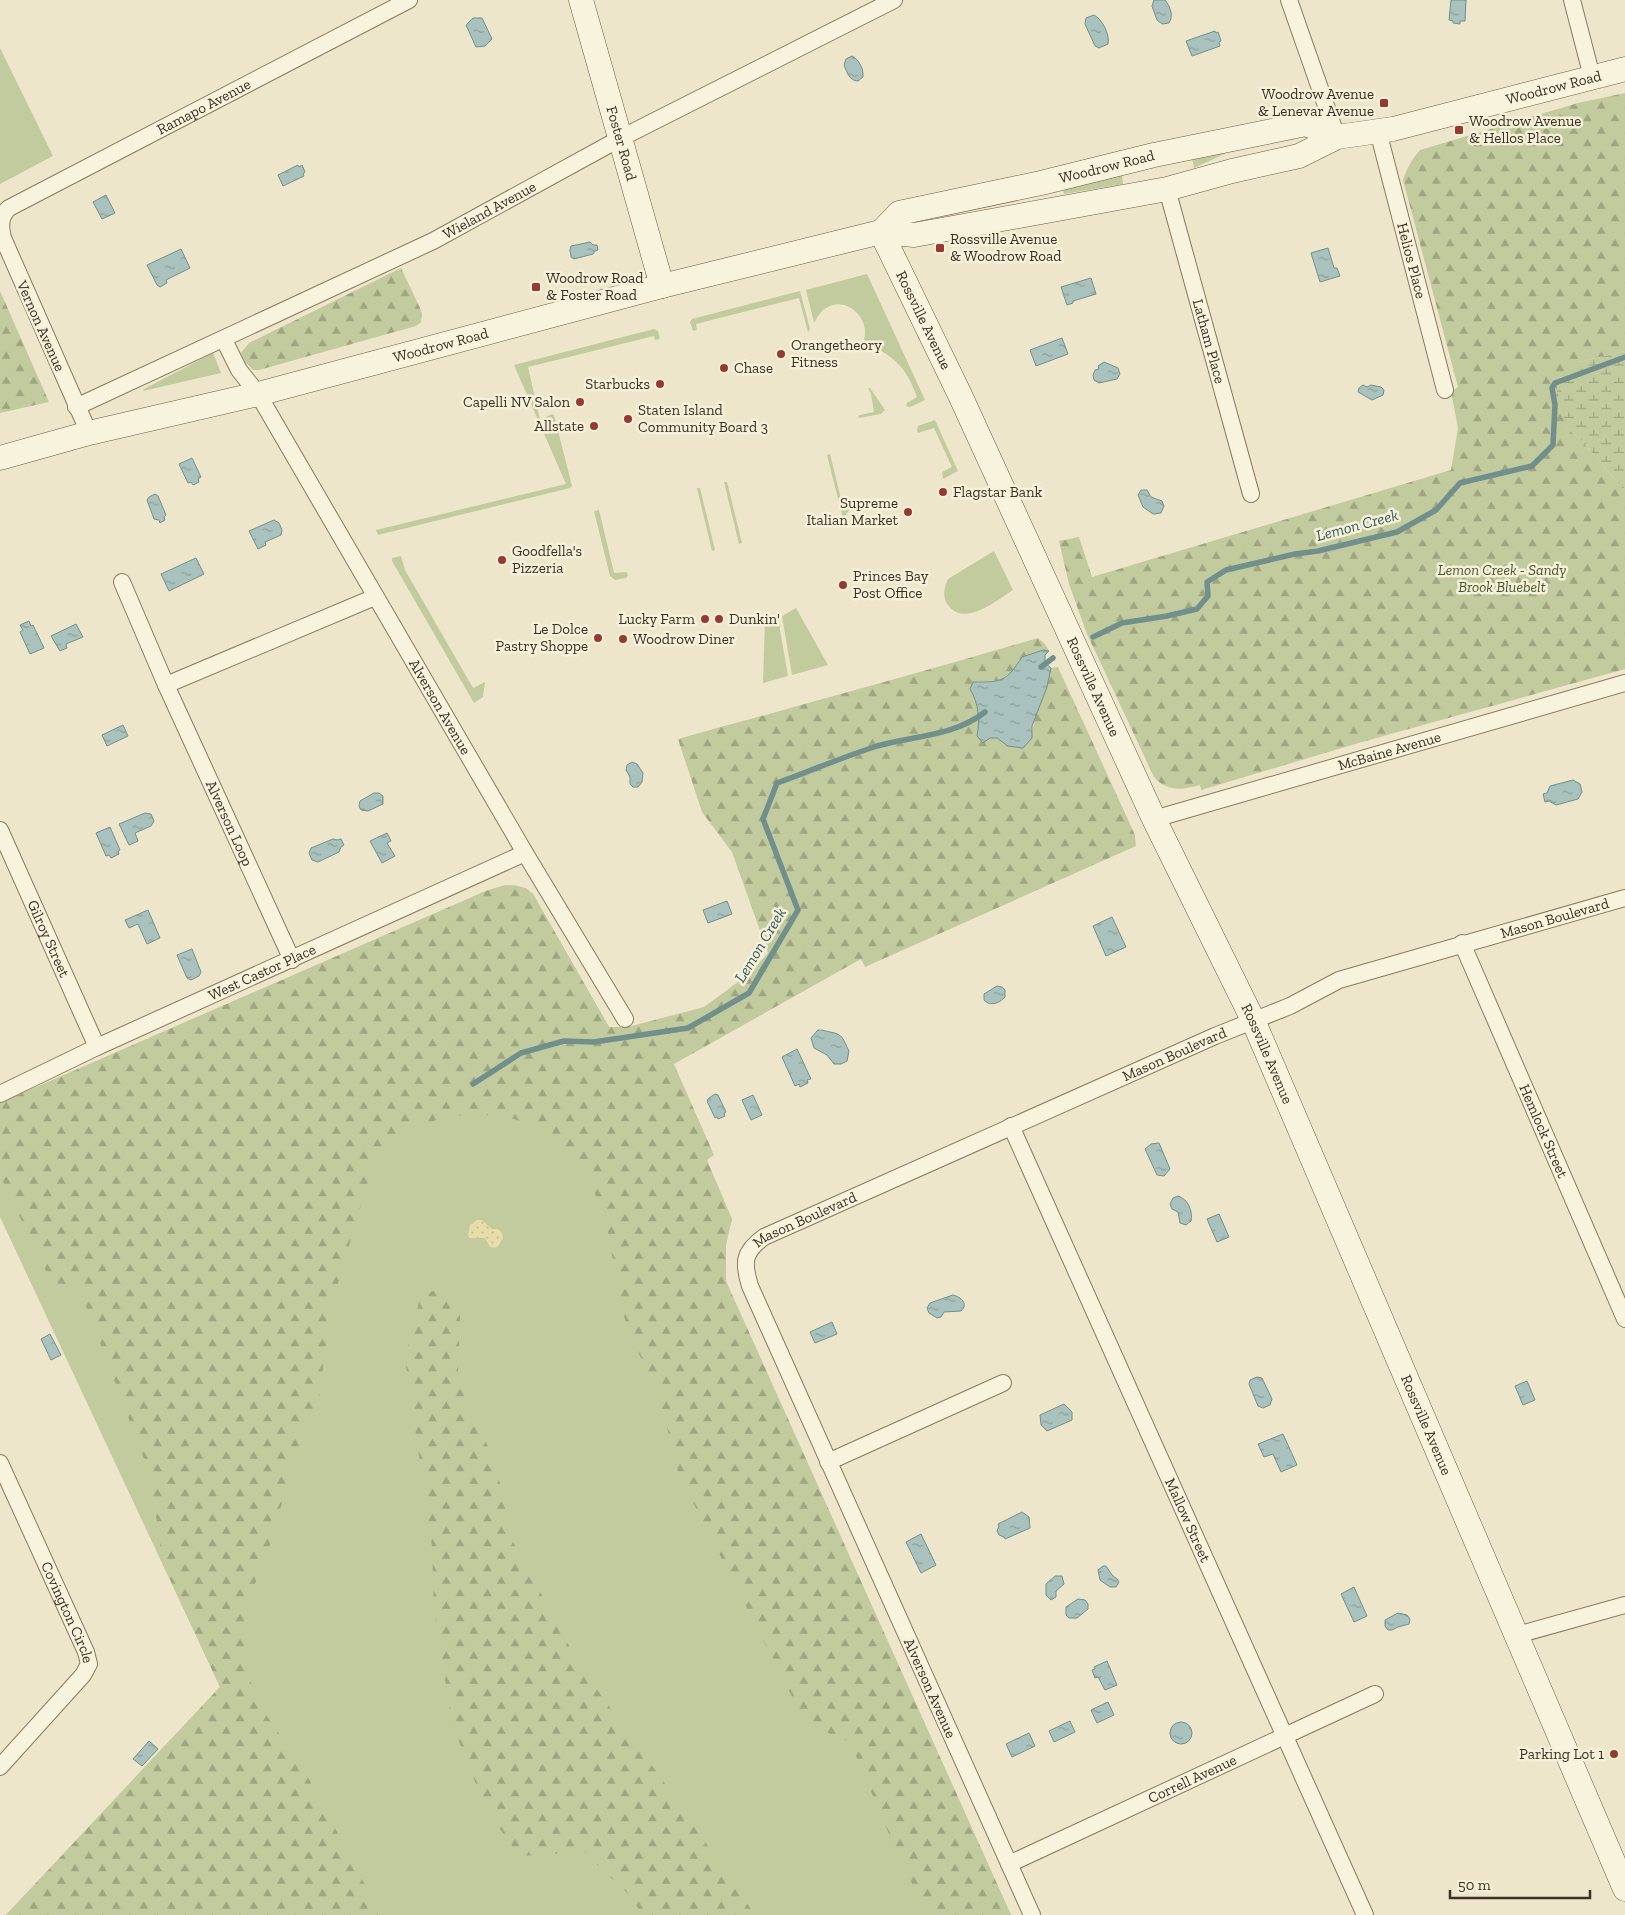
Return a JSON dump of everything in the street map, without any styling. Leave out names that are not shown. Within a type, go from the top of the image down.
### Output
[{"type":"street","name":"Ramapo Avenue","points":[[2,218],[9,208],[409,0]]},
{"type":"street","name":"Foster Road","points":[[581,0],[662,286]]},
{"type":"street","name":"Wieland Avenue","points":[[76,407],[224,340],[432,241],[621,138],[894,0]]},
{"type":"street","points":[[1289,0],[1337,137]]},
{"type":"street","points":[[1572,0],[1592,77]]},
{"type":"street","name":"Woodrow Road","points":[[0,458],[89,433],[258,394],[662,286],[881,232],[914,235],[1166,189],[1232,171],[1299,156],[1337,137],[1378,131],[1625,69]]},
{"type":"street","name":"Woodrow Road","points":[[881,232],[899,213],[1041,183],[1154,155],[1306,124],[1337,137]]},
{"type":"street","name":"Helios Place","points":[[1378,131],[1445,390]]},
{"type":"street","points":[[1154,155],[1166,189]]},
{"type":"street","name":"Latham Place","points":[[1166,189],[1251,494]]},
{"type":"street","name":"Vernon Avenue","points":[[2,218],[0,228],[3,238],[89,433]]},
{"type":"street","name":"Rossville Avenue","points":[[881,232],[960,395],[1154,818],[1253,1020],[1518,1635],[1625,1889]]},
{"type":"street","name":"Alverson Avenue","points":[[224,340],[239,370],[258,394],[525,854],[625,1018]]},
{"type":"street","name":"Alverson Loop","points":[[122,582],[166,685],[292,960]]},
{"type":"street","points":[[166,685],[375,597]]},
{"type":"street","name":"McBaine Avenue","points":[[1154,818],[1625,683]]},
{"type":"street","name":"Gilroy Street","points":[[0,830],[97,1047]]},
{"type":"street","name":"West Castor Place","points":[[0,1094],[97,1047],[525,854]]},
{"type":"street","name":"Mason Boulevard","points":[[745,1257],[753,1244],[764,1236],[1010,1126],[1253,1020],[1290,1006],[1339,980],[1462,943],[1625,898]]},
{"type":"street","name":"Hemlock Street","points":[[1462,943],[1625,1319]]},
{"type":"street","name":"Mallow Street","points":[[1010,1126],[1365,1915]]},
{"type":"street","name":"Alverson Avenue","points":[[745,1257],[746,1272],[750,1286],[1032,1915]]},
{"type":"street","points":[[828,1462],[1003,1383]]},
{"type":"street","name":"Covington Circle","points":[[0,1463],[86,1652],[89,1664],[83,1675],[0,1767]]},
{"type":"street","points":[[1518,1635],[1625,1605]]},
{"type":"street","name":"Correll Avenue","points":[[1009,1864],[1375,1694]]},
{"type":"green space","points":[[0,48],[53,156],[0,184]]},
{"type":"green space","name":"Lemon Creek - Sandy Brook Bluebelt","points":[[1625,93],[1625,351],[1579,362],[1566,427],[1581,440],[1625,491],[1625,669],[1362,742],[1201,790],[1200,785],[1175,789],[1159,782],[1154,777],[1087,634],[1069,584],[1059,541],[1079,537],[1092,577],[1451,470],[1458,428],[1451,392],[1458,387],[1403,180],[1406,172],[1420,150],[1578,103]]},
{"type":"green space","points":[[1294,133],[1295,139],[1229,152],[1194,168],[1191,154]]},
{"type":"green space","points":[[1121,168],[1123,184],[1064,194],[1063,190]]},
{"type":"green space","points":[[401,268],[422,314],[421,322],[416,326],[259,370],[253,370],[246,363],[241,353],[249,343]]},
{"type":"green space","points":[[867,274],[925,400],[910,407],[906,406],[907,403],[917,397],[907,376],[897,362],[864,340],[864,324],[855,311],[849,307],[834,305],[822,310],[814,323],[806,290]]},
{"type":"green space","points":[[0,291],[49,402],[0,413]]},
{"type":"green space","points":[[800,291],[810,329],[808,332],[799,298],[696,324],[697,330],[693,331],[690,322],[692,319]]},
{"type":"green space","points":[[654,329],[658,331],[660,339],[655,340],[654,336],[528,367],[540,420],[552,414],[554,415],[572,486],[570,488],[378,535],[376,530],[566,484],[514,365]]},
{"type":"green space","points":[[1625,351],[1625,491],[1581,440],[1566,427],[1555,383],[1579,362]]},
{"type":"green space","points":[[213,353],[221,373],[143,391],[144,389]]},
{"type":"green space","points":[[868,388],[870,388],[885,410],[881,414],[859,418],[858,416],[860,415],[874,412]]},
{"type":"green space","points":[[935,420],[958,471],[943,479],[942,472],[952,467],[934,428],[918,433],[917,430],[918,426]]},
{"type":"green space","points":[[830,454],[842,503],[856,502],[839,523],[831,527],[829,522],[843,518],[827,455]]},
{"type":"green space","points":[[724,482],[727,482],[742,543],[739,544]]},
{"type":"green space","points":[[697,488],[700,488],[715,550],[712,551]]},
{"type":"green space","points":[[599,510],[614,573],[627,572],[626,578],[615,580],[610,576],[594,511]]},
{"type":"green space","points":[[994,551],[1013,590],[981,610],[963,614],[955,611],[948,605],[944,596],[948,579]]},
{"type":"green space","points":[[401,556],[405,570],[473,688],[485,682],[483,697],[474,703],[392,561],[392,558]]},
{"type":"green space","points":[[796,608],[828,665],[792,675],[782,616]]},
{"type":"green space","points":[[765,618],[778,618],[788,676],[763,683]]},
{"type":"green space","points":[[1038,638],[1049,651],[1035,652],[1022,657],[1013,671],[1002,680],[973,682],[970,689],[978,712],[977,736],[997,738],[1008,746],[1032,738],[1034,721],[1051,668],[1058,667],[1135,835],[1136,846],[865,967],[861,959],[674,1064],[714,1155],[707,1160],[732,1219],[726,1245],[726,1281],[1011,1915],[933,1915],[906,1874],[850,1742],[806,1724],[679,1475],[658,1392],[627,1330],[606,1224],[584,1164],[546,1131],[506,1116],[468,1114],[439,1119],[408,1131],[377,1158],[332,1304],[319,1397],[293,1459],[274,1534],[246,1607],[244,1666],[262,1709],[303,1768],[381,1915],[6,1915],[220,1687],[163,1564],[150,1475],[87,1308],[78,1290],[51,1281],[0,1176],[0,1103],[486,891],[510,885],[522,887],[533,894],[609,1027],[628,1027],[704,1007],[749,974],[768,953],[732,852],[702,812],[678,739]]},
{"type":"green space","points":[[505,885],[526,888],[533,894],[609,1027],[1011,1915],[6,1915],[220,1687],[0,1217],[0,1103],[486,891]]},
{"type":"green space","points":[[453,1286],[460,1317],[458,1374],[470,1416],[494,1456],[512,1540],[580,1666],[671,1792],[755,1915],[643,1915],[627,1893],[584,1852],[519,1856],[486,1809],[452,1724],[434,1609],[432,1546],[405,1359],[421,1294]]},
{"type":"sand","points":[[477,1220],[482,1220],[492,1229],[498,1229],[502,1233],[503,1238],[497,1248],[490,1247],[485,1238],[469,1238],[470,1225]]},
{"type":"water","points":[[1154,0],[1165,0],[1167,2],[1171,14],[1169,23],[1162,24],[1157,20],[1152,6]]},
{"type":"water","points":[[1451,0],[1466,0],[1465,21],[1460,21],[1460,24],[1449,20]]},
{"type":"water","points":[[1094,15],[1102,23],[1108,36],[1108,44],[1099,48],[1095,46],[1085,24],[1086,18]]},
{"type":"water","points":[[473,18],[482,18],[492,39],[485,46],[476,47],[466,25]]},
{"type":"water","points":[[1215,31],[1216,33],[1218,32],[1221,41],[1219,42],[1220,46],[1192,56],[1186,41]]},
{"type":"water","points":[[852,56],[859,62],[863,71],[863,77],[858,81],[850,78],[844,65],[846,59]]},
{"type":"water","points":[[298,165],[299,167],[302,165],[305,172],[304,176],[283,186],[278,175]]},
{"type":"water","points":[[106,195],[115,213],[102,219],[93,202]]},
{"type":"water","points":[[590,242],[593,245],[597,245],[598,250],[593,254],[574,259],[571,257],[571,246]]},
{"type":"water","points":[[1328,248],[1334,268],[1337,268],[1340,276],[1320,282],[1311,253]]},
{"type":"water","points":[[181,249],[190,268],[166,280],[167,283],[160,287],[157,285],[147,265]]},
{"type":"water","points":[[1091,278],[1096,294],[1073,301],[1073,303],[1067,305],[1061,287]]},
{"type":"water","points":[[1062,338],[1068,354],[1036,366],[1030,350]]},
{"type":"water","points":[[1104,362],[1118,368],[1120,374],[1117,379],[1099,383],[1094,380],[1093,375],[1095,370],[1099,369],[1098,366]]},
{"type":"water","points":[[1363,385],[1367,387],[1371,385],[1381,387],[1384,390],[1383,395],[1372,400],[1358,392],[1359,388]]},
{"type":"water","points":[[192,458],[201,477],[198,479],[199,482],[193,485],[191,482],[188,483],[179,464]]},
{"type":"water","points":[[1141,490],[1147,490],[1151,497],[1162,501],[1164,506],[1161,513],[1153,514],[1143,507],[1138,495]]},
{"type":"water","points":[[155,494],[158,496],[166,515],[164,517],[165,520],[160,523],[159,520],[154,519],[147,500]]},
{"type":"water","points":[[274,520],[279,523],[282,530],[281,535],[265,542],[266,545],[258,549],[249,531]]},
{"type":"water","points":[[196,558],[204,574],[169,591],[161,574]]},
{"type":"water","points":[[29,621],[31,626],[33,625],[44,648],[30,654],[20,632],[23,630],[20,625]]},
{"type":"water","points":[[76,624],[83,637],[66,644],[67,648],[60,651],[51,636]]},
{"type":"water","points":[[1043,650],[1049,651],[1045,655],[1045,663],[1051,668],[1047,687],[1032,726],[1032,738],[1023,748],[1008,746],[997,738],[990,738],[983,743],[977,736],[978,712],[970,689],[973,682],[991,682],[1002,679],[1012,671],[1022,657]]},
{"type":"water","points":[[123,725],[128,736],[107,746],[102,735]]},
{"type":"water","points":[[632,762],[637,764],[643,773],[642,782],[638,787],[633,787],[630,784],[630,777],[626,770],[627,765]]},
{"type":"water","points":[[1573,780],[1580,784],[1582,792],[1578,799],[1556,805],[1549,801],[1545,802],[1543,794],[1547,793],[1550,786]]},
{"type":"water","points":[[374,793],[379,793],[383,796],[383,804],[368,811],[361,810],[359,806],[360,801]]},
{"type":"water","points":[[145,813],[151,814],[154,821],[151,826],[135,833],[138,841],[129,845],[119,824]]},
{"type":"water","points":[[110,827],[120,850],[118,851],[119,854],[111,858],[109,855],[106,856],[96,833]]},
{"type":"water","points":[[387,833],[391,841],[387,843],[395,856],[382,863],[370,841]]},
{"type":"water","points":[[333,839],[341,839],[344,845],[339,852],[318,862],[312,860],[309,853],[311,848]]},
{"type":"water","points":[[727,901],[732,914],[708,923],[703,910]]},
{"type":"water","points":[[148,910],[160,938],[147,944],[138,924],[129,928],[125,920]]},
{"type":"water","points":[[1112,917],[1126,947],[1106,956],[1093,926]]},
{"type":"water","points":[[192,949],[201,972],[199,976],[191,980],[187,978],[177,955]]},
{"type":"water","points":[[997,986],[1005,990],[1005,997],[995,1003],[986,1002],[984,994]]},
{"type":"water","points":[[818,1030],[841,1036],[849,1051],[847,1061],[841,1064],[834,1064],[827,1055],[814,1048],[811,1038]]},
{"type":"water","points":[[797,1049],[811,1079],[807,1080],[808,1083],[800,1087],[799,1084],[795,1086],[782,1057]]},
{"type":"water","points":[[715,1094],[718,1095],[726,1112],[724,1113],[725,1116],[718,1119],[717,1117],[715,1118],[707,1101]]},
{"type":"water","points":[[753,1095],[762,1115],[751,1120],[742,1100]]},
{"type":"water","points":[[1159,1143],[1170,1169],[1164,1176],[1157,1175],[1145,1149],[1151,1144]]},
{"type":"water","points":[[1178,1196],[1185,1200],[1190,1209],[1191,1221],[1186,1225],[1180,1223],[1178,1212],[1172,1209],[1170,1204],[1173,1198]]},
{"type":"water","points":[[1219,1214],[1229,1237],[1217,1242],[1207,1219]]},
{"type":"water","points":[[953,1295],[959,1297],[964,1303],[961,1311],[944,1312],[941,1317],[937,1318],[929,1313],[927,1308],[930,1303]]},
{"type":"water","points":[[832,1322],[837,1334],[815,1343],[810,1332]]},
{"type":"water","points":[[50,1334],[61,1355],[51,1360],[41,1339]]},
{"type":"water","points":[[1257,1377],[1262,1378],[1272,1399],[1270,1405],[1263,1408],[1258,1406],[1249,1384],[1250,1380]]},
{"type":"water","points":[[1527,1381],[1535,1400],[1523,1405],[1515,1386]]},
{"type":"water","points":[[1064,1404],[1072,1412],[1072,1420],[1047,1431],[1041,1425],[1040,1415]]},
{"type":"water","points":[[1283,1434],[1297,1465],[1281,1472],[1273,1454],[1264,1457],[1258,1444]]},
{"type":"water","points":[[1022,1512],[1029,1517],[1030,1528],[1005,1539],[999,1535],[997,1531],[998,1524]]},
{"type":"water","points":[[921,1534],[936,1565],[921,1573],[906,1542]]},
{"type":"water","points":[[1106,1566],[1119,1582],[1116,1587],[1110,1587],[1100,1580],[1098,1570]]},
{"type":"water","points":[[1055,1576],[1062,1576],[1064,1584],[1056,1591],[1056,1597],[1051,1600],[1046,1595],[1046,1584]]},
{"type":"water","points":[[1354,1587],[1367,1616],[1354,1622],[1341,1594]]},
{"type":"water","points":[[1078,1599],[1085,1600],[1088,1604],[1088,1609],[1077,1618],[1069,1618],[1066,1615],[1066,1607]]},
{"type":"water","points":[[1398,1613],[1407,1615],[1410,1619],[1409,1624],[1388,1630],[1385,1626],[1385,1620]]},
{"type":"water","points":[[1107,1661],[1117,1685],[1105,1690],[1098,1677],[1095,1678],[1092,1670],[1095,1669],[1094,1667]]},
{"type":"water","points":[[1108,1702],[1114,1715],[1097,1723],[1091,1710]]},
{"type":"water","points":[[1070,1721],[1075,1732],[1054,1742],[1049,1731]]},
{"type":"water","points":[[1181,1722],[1189,1725],[1192,1733],[1189,1741],[1181,1744],[1173,1741],[1170,1733],[1173,1725]]},
{"type":"water","points":[[1029,1733],[1035,1746],[1012,1757],[1006,1744]]},
{"type":"water","points":[[149,1741],[158,1749],[142,1766],[133,1759]]},
{"type":"waterway","name":"Lemon Creek","points":[[1093,637],[1122,623],[1197,609],[1208,596],[1207,582],[1226,570],[1397,532],[1436,510],[1460,483],[1532,466],[1553,445],[1555,405],[1552,388],[1555,383],[1625,357]]},
{"type":"waterway","name":"Lemon Creek","points":[[1041,667],[1053,658]]},
{"type":"waterway","name":"Lemon Creek","points":[[473,1084],[521,1053],[564,1041],[594,1042],[688,1028],[749,993],[798,910],[763,819],[777,783],[877,746],[947,731],[973,720],[985,712]]},
{"type":"place","name":"Woodrow Avenue & Lenevar Avenue","points":[[1384,103]]},
{"type":"place","name":"Woodrow Avenue & Hellos Place","points":[[1459,130]]},
{"type":"place","name":"Rossville Avenue & Woodrow Road","points":[[940,248]]},
{"type":"place","name":"Woodrow Road & Foster Road","points":[[536,287]]},
{"type":"place","name":"Orangetheory Fitness","points":[[781,354]]},
{"type":"place","name":"Chase","points":[[724,368]]},
{"type":"place","name":"Starbucks","points":[[660,384]]},
{"type":"place","name":"Capelli NV Salon","points":[[580,402]]},
{"type":"place","name":"Staten Island Community Board 3","points":[[628,419]]},
{"type":"place","name":"Allstate","points":[[594,426]]},
{"type":"place","name":"Flagstar Bank","points":[[943,492]]},
{"type":"place","name":"Supreme Italian Market","points":[[908,512]]},
{"type":"place","name":"Goodfella's Pizzeria","points":[[502,560]]},
{"type":"place","name":"Princes Bay Post Office","points":[[843,585]]},
{"type":"place","name":"Lucky Farm","points":[[705,619]]},
{"type":"place","name":"Dunkin'","points":[[719,619]]},
{"type":"place","name":"Le Dolce Pastry Shoppe","points":[[598,638]]},
{"type":"place","name":"Woodrow Diner","points":[[623,639]]},
{"type":"place","name":"Parking Lot 1","points":[[1614,1754]]}]
